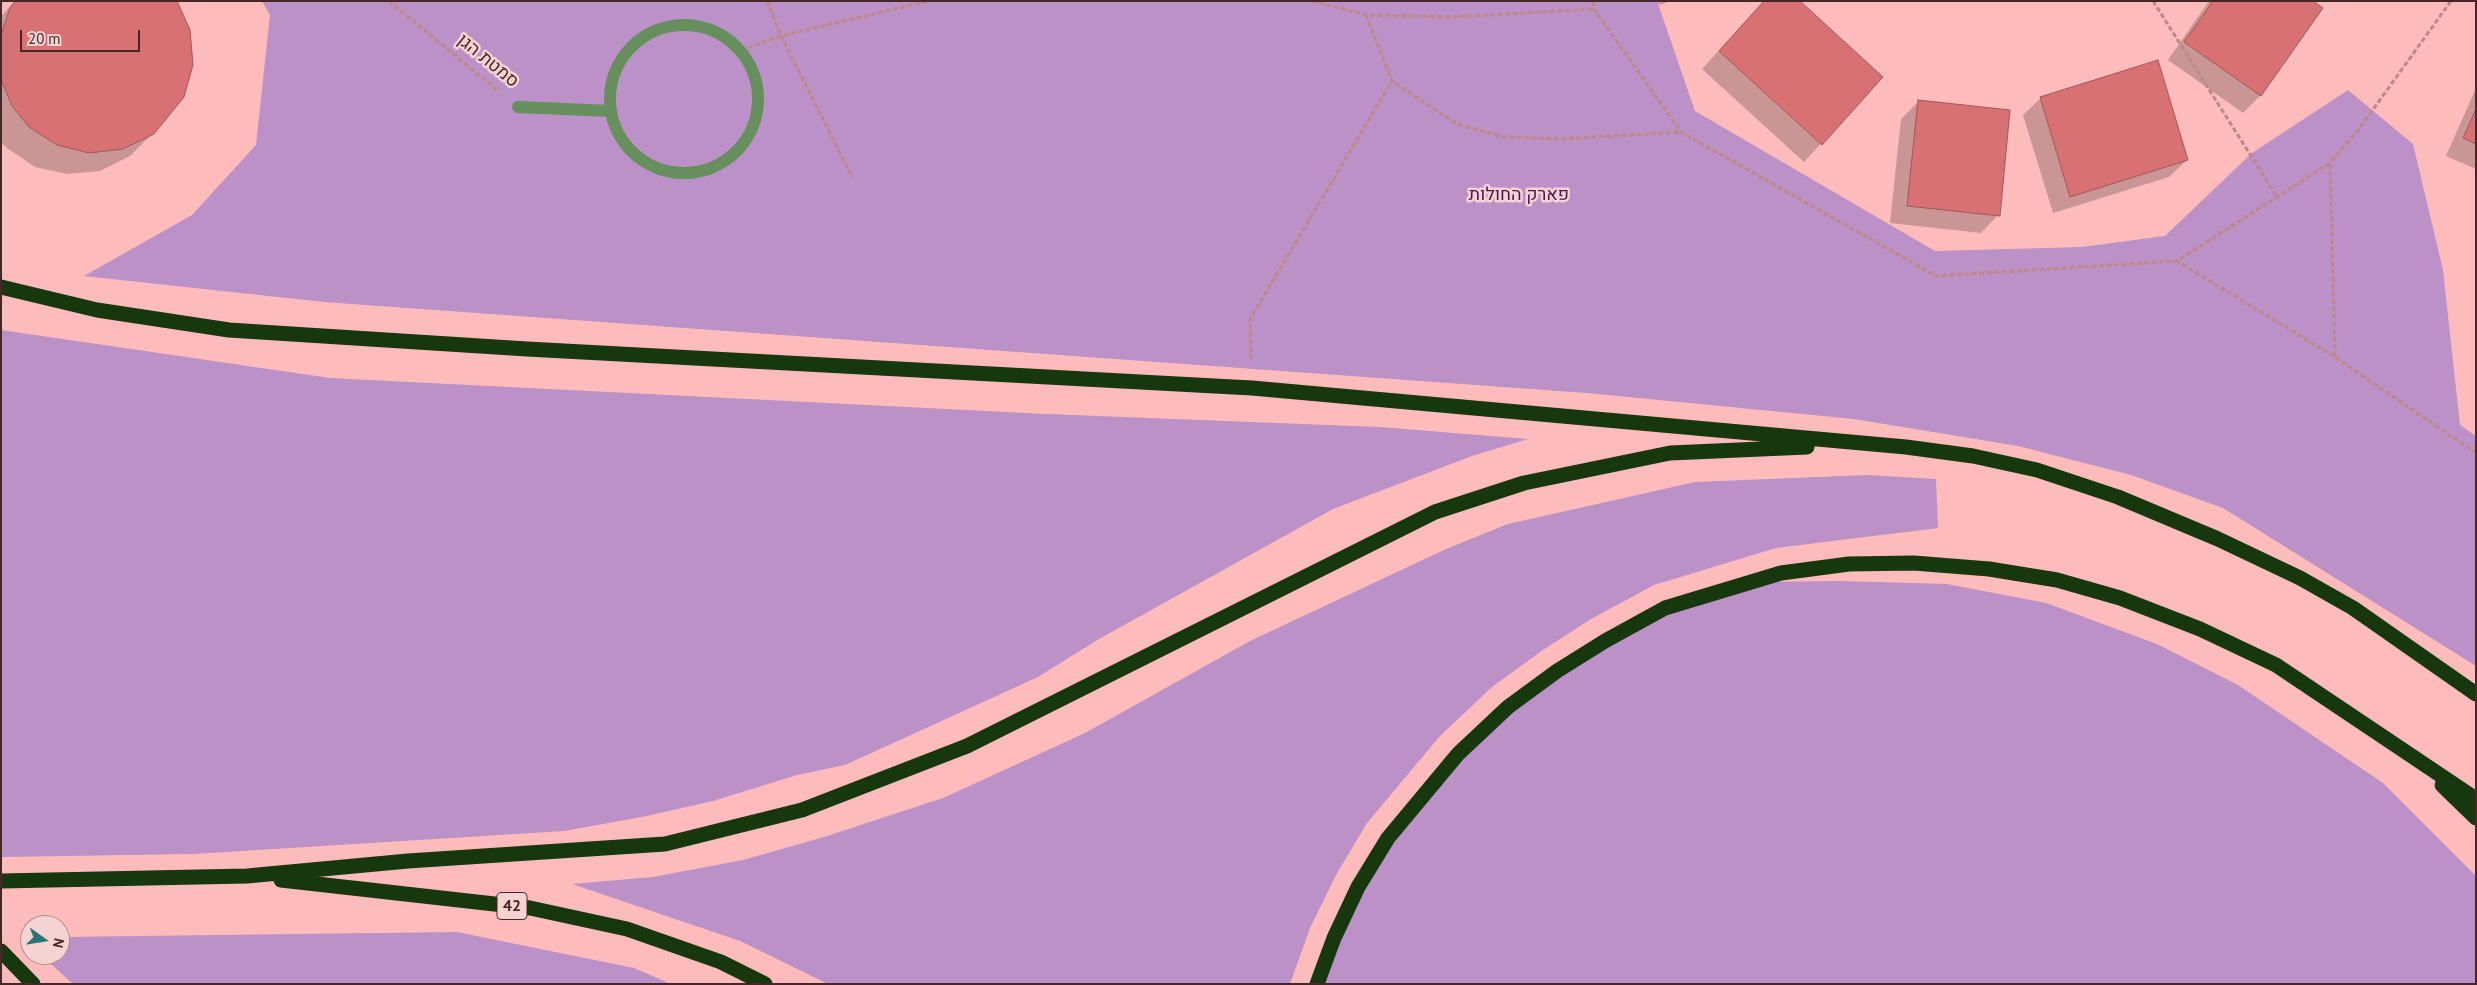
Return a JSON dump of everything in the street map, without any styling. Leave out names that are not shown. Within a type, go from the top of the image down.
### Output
[{"type":"highway","points":[[1,287],[97,310],[229,330],[537,350],[1252,388],[1906,447],[1974,456],[2037,470],[2118,497],[2163,515],[2300,578],[2353,608],[2474,692]]},
{"type":"highway","points":[[247,876],[408,861],[665,844],[802,810],[967,746],[1435,512],[1524,483],[1670,453],[1864,444]]},
{"type":"highway","points":[[1317,984],[1334,938],[1358,887],[1388,838],[1458,754],[1508,707],[1597,646],[1665,608],[1781,573],[1849,564],[1914,563],[1989,569],[2057,580],[2120,598],[2200,629],[2276,665],[2476,800]]},
{"type":"highway","points":[[2414,758],[2476,818]]},
{"type":"highway","name":"42","points":[[1,882],[42,879],[247,876],[530,908],[627,929],[721,962],[765,984]]},
{"type":"highway","points":[[1,951],[33,984]]},
{"type":"lane","points":[[676,24],[701,26],[723,34],[741,50],[754,72],[759,96],[756,121],[744,144],[726,161],[704,171],[680,174],[655,168],[634,155],[619,135],[611,112],[611,87],[618,64],[633,44],[653,31],[676,24]]},
{"type":"lane","name":"סמטת הגן","points":[[518,107],[611,112]]},
{"type":"path","name":"סמטת הגן","points":[[389,1],[518,107]]},
{"type":"path","points":[[767,1],[782,36],[852,177]]},
{"type":"path","points":[[741,50],[782,36],[928,1]]},
{"type":"path","points":[[1312,1],[1366,15],[1453,17],[1594,9]]},
{"type":"path","points":[[1593,1],[1594,9],[1681,132],[1936,276],[2178,261],[2330,163],[2359,129],[2451,1]]},
{"type":"path","points":[[2153,1],[2277,197]]},
{"type":"path","points":[[1366,15],[1392,81],[1457,124],[1503,137],[1562,138],[1681,132]]},
{"type":"path","points":[[1252,388],[1250,319],[1392,81]]},
{"type":"path","points":[[2330,163],[2335,357]]},
{"type":"path","points":[[2178,261],[2335,357],[2476,453]]},
{"type":"green space","name":"פארק החולות","points":[[262,1],[1657,1],[1695,111],[1935,251],[2082,247],[2165,236],[2252,153],[2348,90],[2413,144],[2443,270],[2460,425],[2476,436],[2476,666],[2223,508],[2131,475],[2018,446],[1854,419],[1587,393],[324,302],[84,276],[192,215],[256,145],[270,15]]},
{"type":"green space","points":[[1,330],[330,378],[1046,414],[1380,427],[1528,439],[1472,456],[1333,509],[1099,639],[1038,677],[845,765],[797,775],[713,801],[642,817],[564,831],[193,854],[1,857]]},
{"type":"green space","points":[[1867,475],[1936,479],[1938,528],[1776,548],[1654,585],[1591,619],[1543,650],[1492,687],[1440,736],[1367,823],[1336,875],[1310,928],[1290,984],[828,984],[740,941],[572,884],[653,877],[743,860],[824,837],[943,798],[1085,733],[1250,641],[1446,549],[1508,524],[1695,482]]},
{"type":"green space","points":[[1840,581],[1947,584],[2046,603],[2157,644],[2238,685],[2383,783],[2476,876],[2476,984],[1320,984],[1334,938],[1395,829],[1526,693],[1623,631],[1751,582]]},
{"type":"green space","points":[[457,932],[634,968],[671,984],[73,984],[52,965],[70,965],[70,937]]},
{"type":"building","points":[[16,1],[177,1],[190,30],[193,65],[184,97],[154,134],[123,149],[89,153],[57,145],[29,127],[12,106],[1,79],[1,35],[10,8]]},
{"type":"building","points":[[1764,1],[1800,1],[1883,77],[1822,145],[1719,51]]},
{"type":"building","points":[[2213,1],[2313,1],[2323,8],[2261,96],[2184,42]]},
{"type":"building","points":[[2158,60],[2188,160],[2070,197],[2040,97]]},
{"type":"building","points":[[1918,100],[2010,110],[2000,216],[1907,206]]},
{"type":"building","points":[[2476,109],[2476,144],[2463,138]]}]
